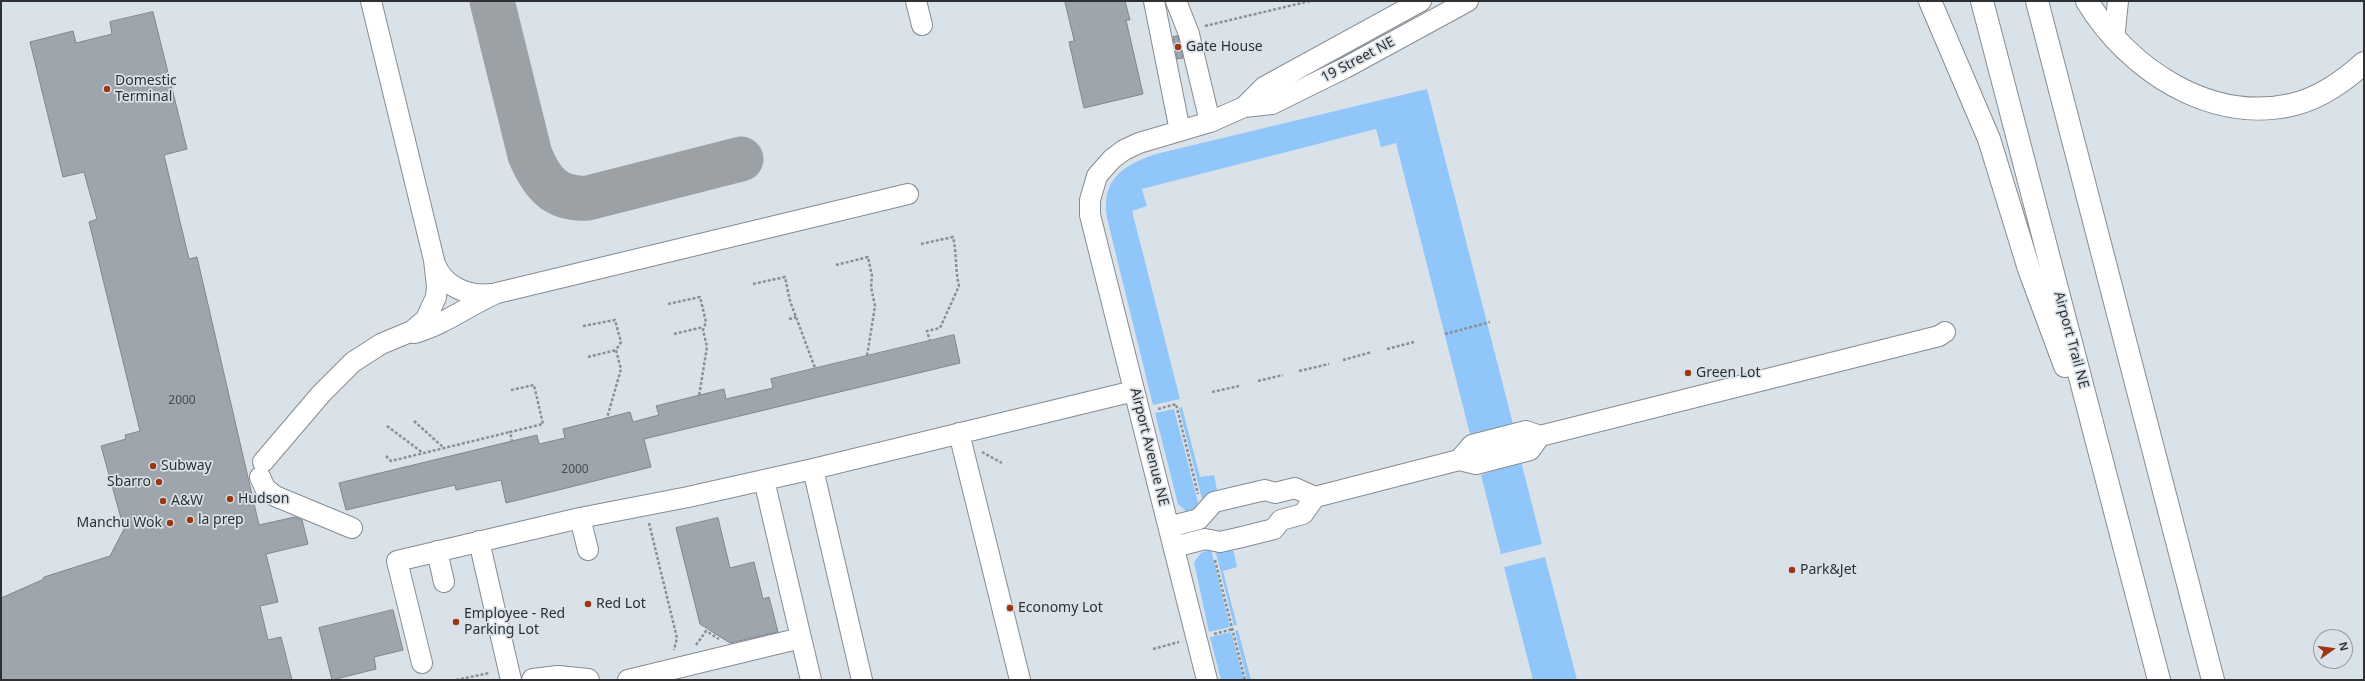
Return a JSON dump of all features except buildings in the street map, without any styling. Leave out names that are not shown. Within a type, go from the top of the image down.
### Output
[{"type":"main road","points":[[1930,1],[1989,139],[2029,269],[2112,493]]},
{"type":"main road","name":"Airport Trail NE","points":[[1982,1],[2112,493],[2159,680]]},
{"type":"main road","points":[[2037,1],[2213,680]]},
{"type":"main road","points":[[2087,1],[2114,40],[2174,86],[2224,106],[2255,108],[2291,105],[2319,95],[2341,83],[2364,63]]},
{"type":"main road","points":[[2202,640],[2218,680]]},
{"type":"main road","points":[[533,680],[558,678],[588,680]]},
{"type":"street","points":[[371,1],[434,260],[437,286],[436,297],[426,319],[419,326],[404,335]]},
{"type":"street","points":[[916,1],[922,25]]},
{"type":"street","points":[[1154,1],[1180,131]]},
{"type":"street","points":[[1176,1],[1186,25],[1210,122]]},
{"type":"street","name":"19 Street NE","points":[[1090,215],[1090,200],[1097,176],[1112,159],[1139,142],[1210,122],[1244,107],[1272,104],[1468,1]]},
{"type":"street","points":[[2114,40],[2118,1]]},
{"type":"street","points":[[1415,3],[1423,26]]},
{"type":"street","name":"19 Street NE","points":[[1244,107],[1264,87],[1415,3]]},
{"type":"street","points":[[352,528],[275,496],[265,488],[262,470],[321,394],[353,362],[381,344],[433,326],[478,301],[497,293],[908,194]]},
{"type":"street","name":"Airport Avenue NE","points":[[1090,215],[1207,680]]},
{"type":"street","points":[[434,260],[443,278],[457,288],[472,294],[497,293]]},
{"type":"street","points":[[1168,526],[1199,519],[1214,502],[1265,490],[1275,493],[1295,488],[1315,497],[1459,460],[1476,464],[1530,450],[1540,436],[1939,336],[1945,332]]},
{"type":"street","points":[[422,663],[397,561],[580,518],[813,469],[1134,391]]},
{"type":"street","points":[[952,434],[966,516],[988,549],[1020,680]]},
{"type":"street","points":[[813,469],[862,680]]},
{"type":"street","points":[[764,480],[811,680]]},
{"type":"street","points":[[1174,547],[1205,539],[1220,542],[1274,528],[1281,520],[1303,514],[1315,497]]},
{"type":"street","points":[[580,518],[588,550]]},
{"type":"street","points":[[479,541],[511,680]]},
{"type":"street","points":[[437,551],[444,582]]},
{"type":"street","points":[[628,680],[801,638]]},
{"type":"path","points":[[1186,25],[1209,26],[1310,1]]},
{"type":"path","points":[[921,244],[953,237],[957,255],[956,273],[959,286],[940,328],[927,331],[930,341]]},
{"type":"path","points":[[836,265],[868,257],[872,276],[871,287],[875,306],[867,356]]},
{"type":"path","points":[[753,284],[785,277],[796,317],[815,368]]},
{"type":"path","points":[[668,304],[700,297],[706,322],[704,327],[707,347],[699,396]]},
{"type":"path","points":[[789,319],[796,317]]},
{"type":"path","points":[[583,326],[615,320],[620,342],[616,350],[621,369],[607,418]]},
{"type":"path","points":[[1445,334],[1490,322]]},
{"type":"path","points":[[674,334],[704,327]]},
{"type":"path","points":[[1387,349],[1414,342]]},
{"type":"path","points":[[588,357],[616,350]]},
{"type":"path","points":[[1343,360],[1372,352]]},
{"type":"path","points":[[1299,371],[1329,364]]},
{"type":"path","points":[[1258,382],[1282,375]]},
{"type":"path","points":[[386,456],[391,461],[543,424],[534,385],[511,390]]},
{"type":"path","points":[[1212,392],[1239,386]]},
{"type":"path","points":[[1150,410],[1176,404],[1199,496]]},
{"type":"path","points":[[414,421],[444,448]]},
{"type":"path","points":[[387,426],[424,453]]},
{"type":"path","points":[[510,432],[512,441]]},
{"type":"path","points":[[979,449],[1002,463]]},
{"type":"path","points":[[651,518],[649,523],[677,638],[676,646],[669,656]]},
{"type":"path","points":[[1215,557],[1246,680]]},
{"type":"path","points":[[1209,635],[1233,629]]},
{"type":"path","points":[[1153,648],[1186,640]]},
{"type":"path","points":[[456,680],[490,673],[463,680]]},
{"type":"shaded area","points":[[1427,89],[1513,424],[1470,434],[1396,143],[1381,147],[1376,129],[1142,189],[1147,206],[1132,211],[1180,399],[1153,405],[1107,218],[1107,193],[1116,176],[1133,164],[1156,154]]},
{"type":"shaded area","points":[[1182,407],[1200,477],[1214,475],[1218,495],[1203,503],[1179,408]]},
{"type":"shaded area","points":[[1174,409],[1199,506],[1192,512],[1187,512],[1178,504],[1155,413]]},
{"type":"shaded area","points":[[1521,461],[1542,544],[1501,554],[1481,475]]},
{"type":"shaded area","points":[[1232,545],[1237,567],[1223,571],[1237,625],[1234,626],[1215,549]]},
{"type":"shaded area","points":[[1211,549],[1230,627],[1209,632],[1194,562],[1201,553]]},
{"type":"shaded area","points":[[1545,557],[1577,680],[1533,680],[1504,567]]},
{"type":"shaded area","points":[[1238,630],[1251,680],[1247,680],[1235,631]]},
{"type":"shaded area","points":[[1231,632],[1244,680],[1221,680],[1210,637]]},
{"type":"taxiway","points":[[492,1],[530,155],[539,174],[551,188],[558,193],[577,198],[588,198],[741,159]]},
{"type":"place","name":"Gate House","points":[[1178,47]]},
{"type":"place","name":"Domestic Terminal","points":[[107,89]]},
{"type":"place","name":"Green Lot","points":[[1688,373]]},
{"type":"place","name":"Subway","points":[[153,466]]},
{"type":"place","name":"Sbarro","points":[[159,482]]},
{"type":"place","name":"Hudson","points":[[230,499]]},
{"type":"place","name":"A&W","points":[[163,501]]},
{"type":"place","name":"la prep","points":[[190,520]]},
{"type":"place","name":"Manchu Wok","points":[[170,523]]},
{"type":"place","name":"Park&Jet","points":[[1792,570]]},
{"type":"place","name":"Red Lot","points":[[588,604]]},
{"type":"place","name":"Economy Lot","points":[[1010,608]]},
{"type":"place","name":"Employee - Red Parking Lot","points":[[456,622]]}]
